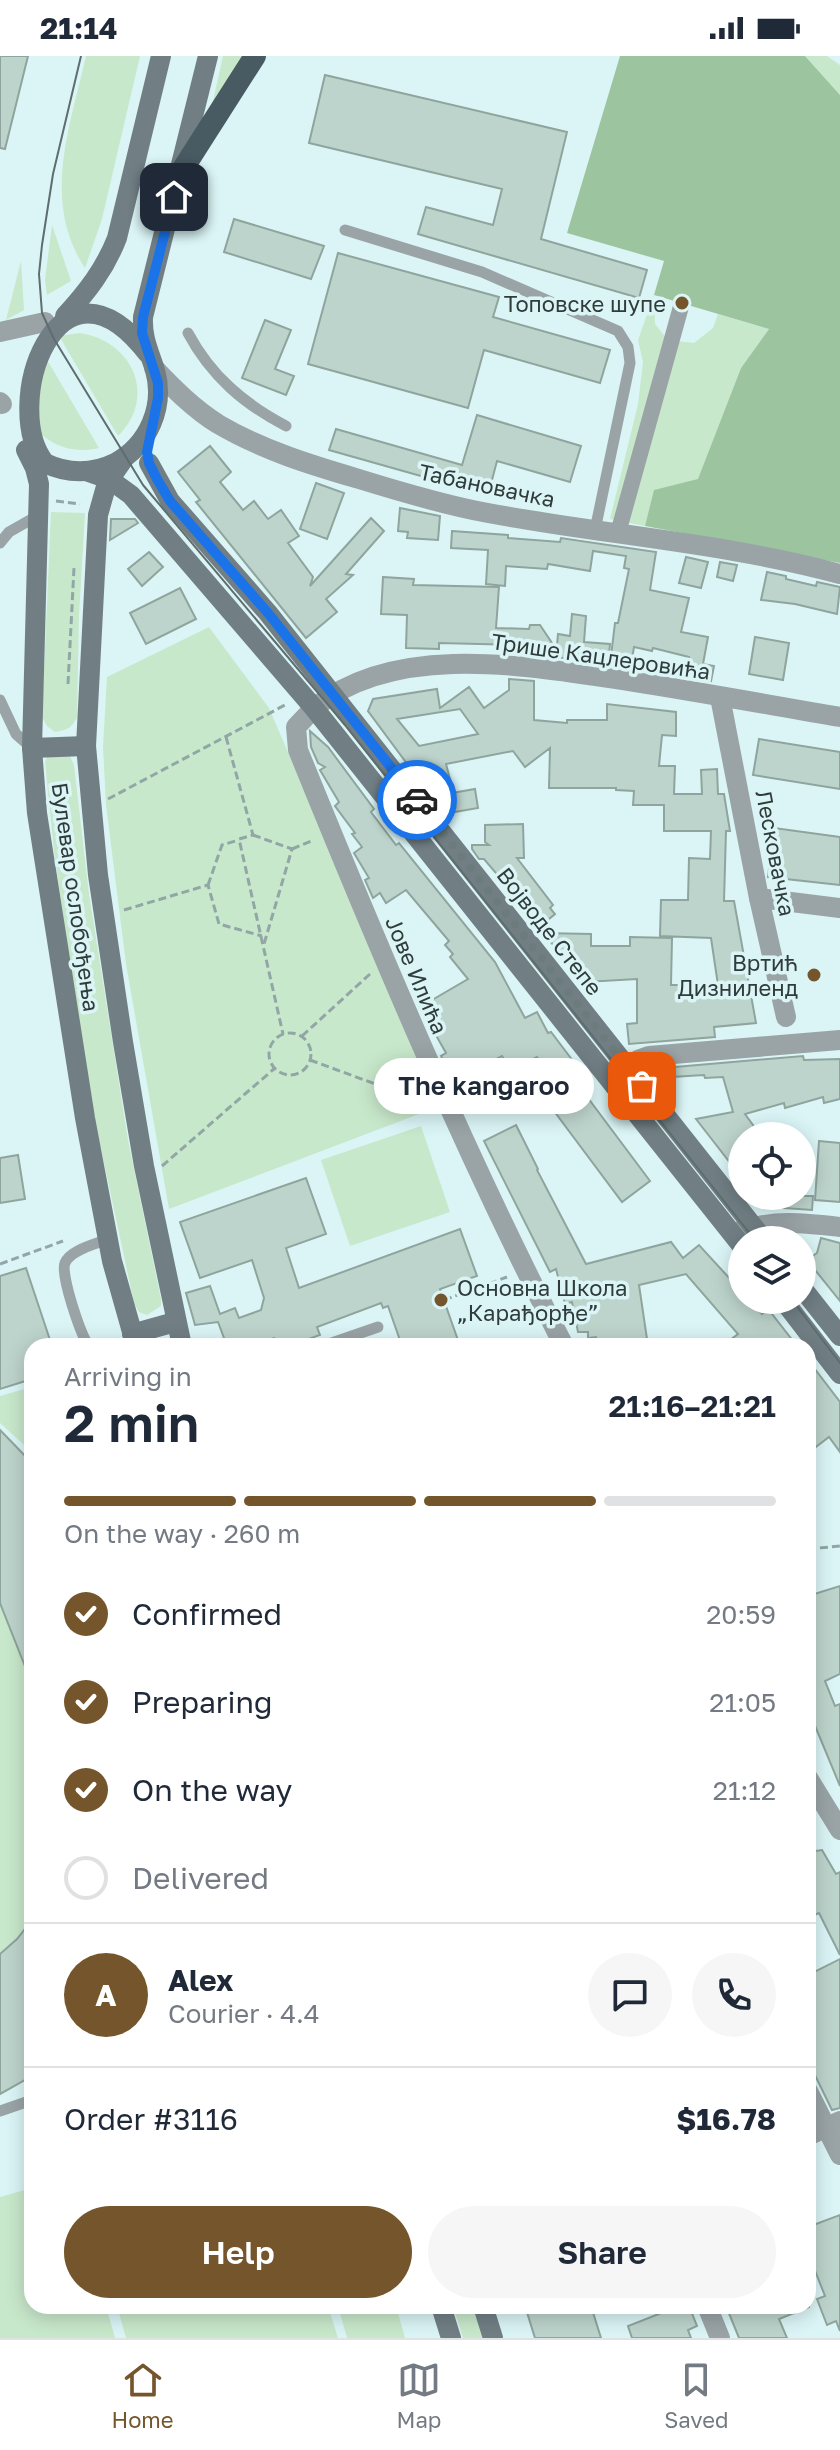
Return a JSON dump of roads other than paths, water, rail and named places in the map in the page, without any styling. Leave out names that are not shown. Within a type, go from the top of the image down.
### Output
[{"type":"highway","points":[[179,175],[255,56]]},
{"type":"main road","points":[[13,351],[27,334],[55,319],[96,280],[109,259],[117,238],[161,56]]},
{"type":"main road","points":[[151,426],[158,398],[142,333],[145,306],[208,56]]},
{"type":"main road","points":[[55,319],[94,316],[112,322],[130,332],[151,361]]},
{"type":"main road","name":"Булевар ослобођења","points":[[1,396],[10,429],[35,468],[39,507],[32,748],[37,813],[85,1118],[108,1239],[133,1338]]},
{"type":"main road","name":"Булевар ослобођења","points":[[151,426],[109,479],[99,508],[86,746],[104,915],[140,1148],[180,1338]]},
{"type":"main road","name":"Војводе Степе","points":[[151,426],[147,452],[153,484],[164,510],[257,619],[298,654],[333,694],[752,1226]]},
{"type":"main road","name":"Булевар ослобођења","points":[[26,450],[54,467],[86,471],[109,466],[125,457]]},
{"type":"main road","name":"Војводе Степе","points":[[86,471],[109,479],[131,495],[314,708],[728,1229]]},
{"type":"main road","points":[[32,748],[86,746]]},
{"type":"main road","points":[[816,1306],[840,1336]]},
{"type":"main road","points":[[794,1314],[812,1338]]},
{"type":"main road","points":[[139,1338],[175,1322]]},
{"type":"main road","points":[[816,1343],[840,1374]]},
{"type":"main road","points":[[444,2314],[451,2338]]},
{"type":"main road","points":[[486,2314],[493,2338]]},
{"type":"street","points":[[618,533],[682,303]]},
{"type":"street","points":[[0,332],[55,319]]},
{"type":"street","name":"Табановачка","points":[[151,361],[184,398],[216,423],[259,445],[305,463],[486,513],[700,545],[840,574]]},
{"type":"street","name":"Трише Кацлеровића","points":[[314,708],[333,694],[381,675],[411,669],[493,664],[600,677],[840,717]]},
{"type":"street","name":"Лесковачка","points":[[720,697],[759,898],[786,1017]]},
{"type":"street","name":"Јове Илића","points":[[314,708],[296,727],[296,742],[450,1112],[560,1338]]},
{"type":"street","points":[[759,898],[840,908]]},
{"type":"street","points":[[627,1069],[649,1056],[840,1040]]},
{"type":"street","points":[[766,1226],[771,1222],[798,1222],[840,1227]]},
{"type":"street","points":[[816,1791],[840,1830]]},
{"type":"street","points":[[816,2101],[834,2124],[840,2155]]},
{"type":"street","points":[[710,2314],[720,2338]]},
{"type":"lane","points":[[345,230],[482,272],[618,331],[628,347],[630,363],[595,530]]},
{"type":"lane","points":[[188,333],[204,359],[226,385],[260,412],[286,426]]},
{"type":"lane","points":[[0,543],[4,532],[39,507]]},
{"type":"lane","points":[[0,700],[16,734],[32,748]]},
{"type":"lane","points":[[86,1338],[65,1281],[65,1261],[71,1255],[108,1239]]},
{"type":"lane","points":[[346,1338],[378,1327]]},
{"type":"lane","points":[[0,2111],[24,2103]]},
{"type":"tram line","points":[[81,56],[53,174],[39,274],[42,313],[54,339],[143,485],[345,725],[744,1226]]},
{"type":"tram line","points":[[803,1314],[840,1363]]},
{"type":"place","name":"Топовске шупе","points":[[682,303]]},
{"type":"place","name":"Вртић Дизниленд","points":[[814,975]]},
{"type":"place","name":"The kangaroo","points":[[642,1086]]},
{"type":"place","name":"Основна Школа „Карађорђе”","points":[[441,1300]]}]
